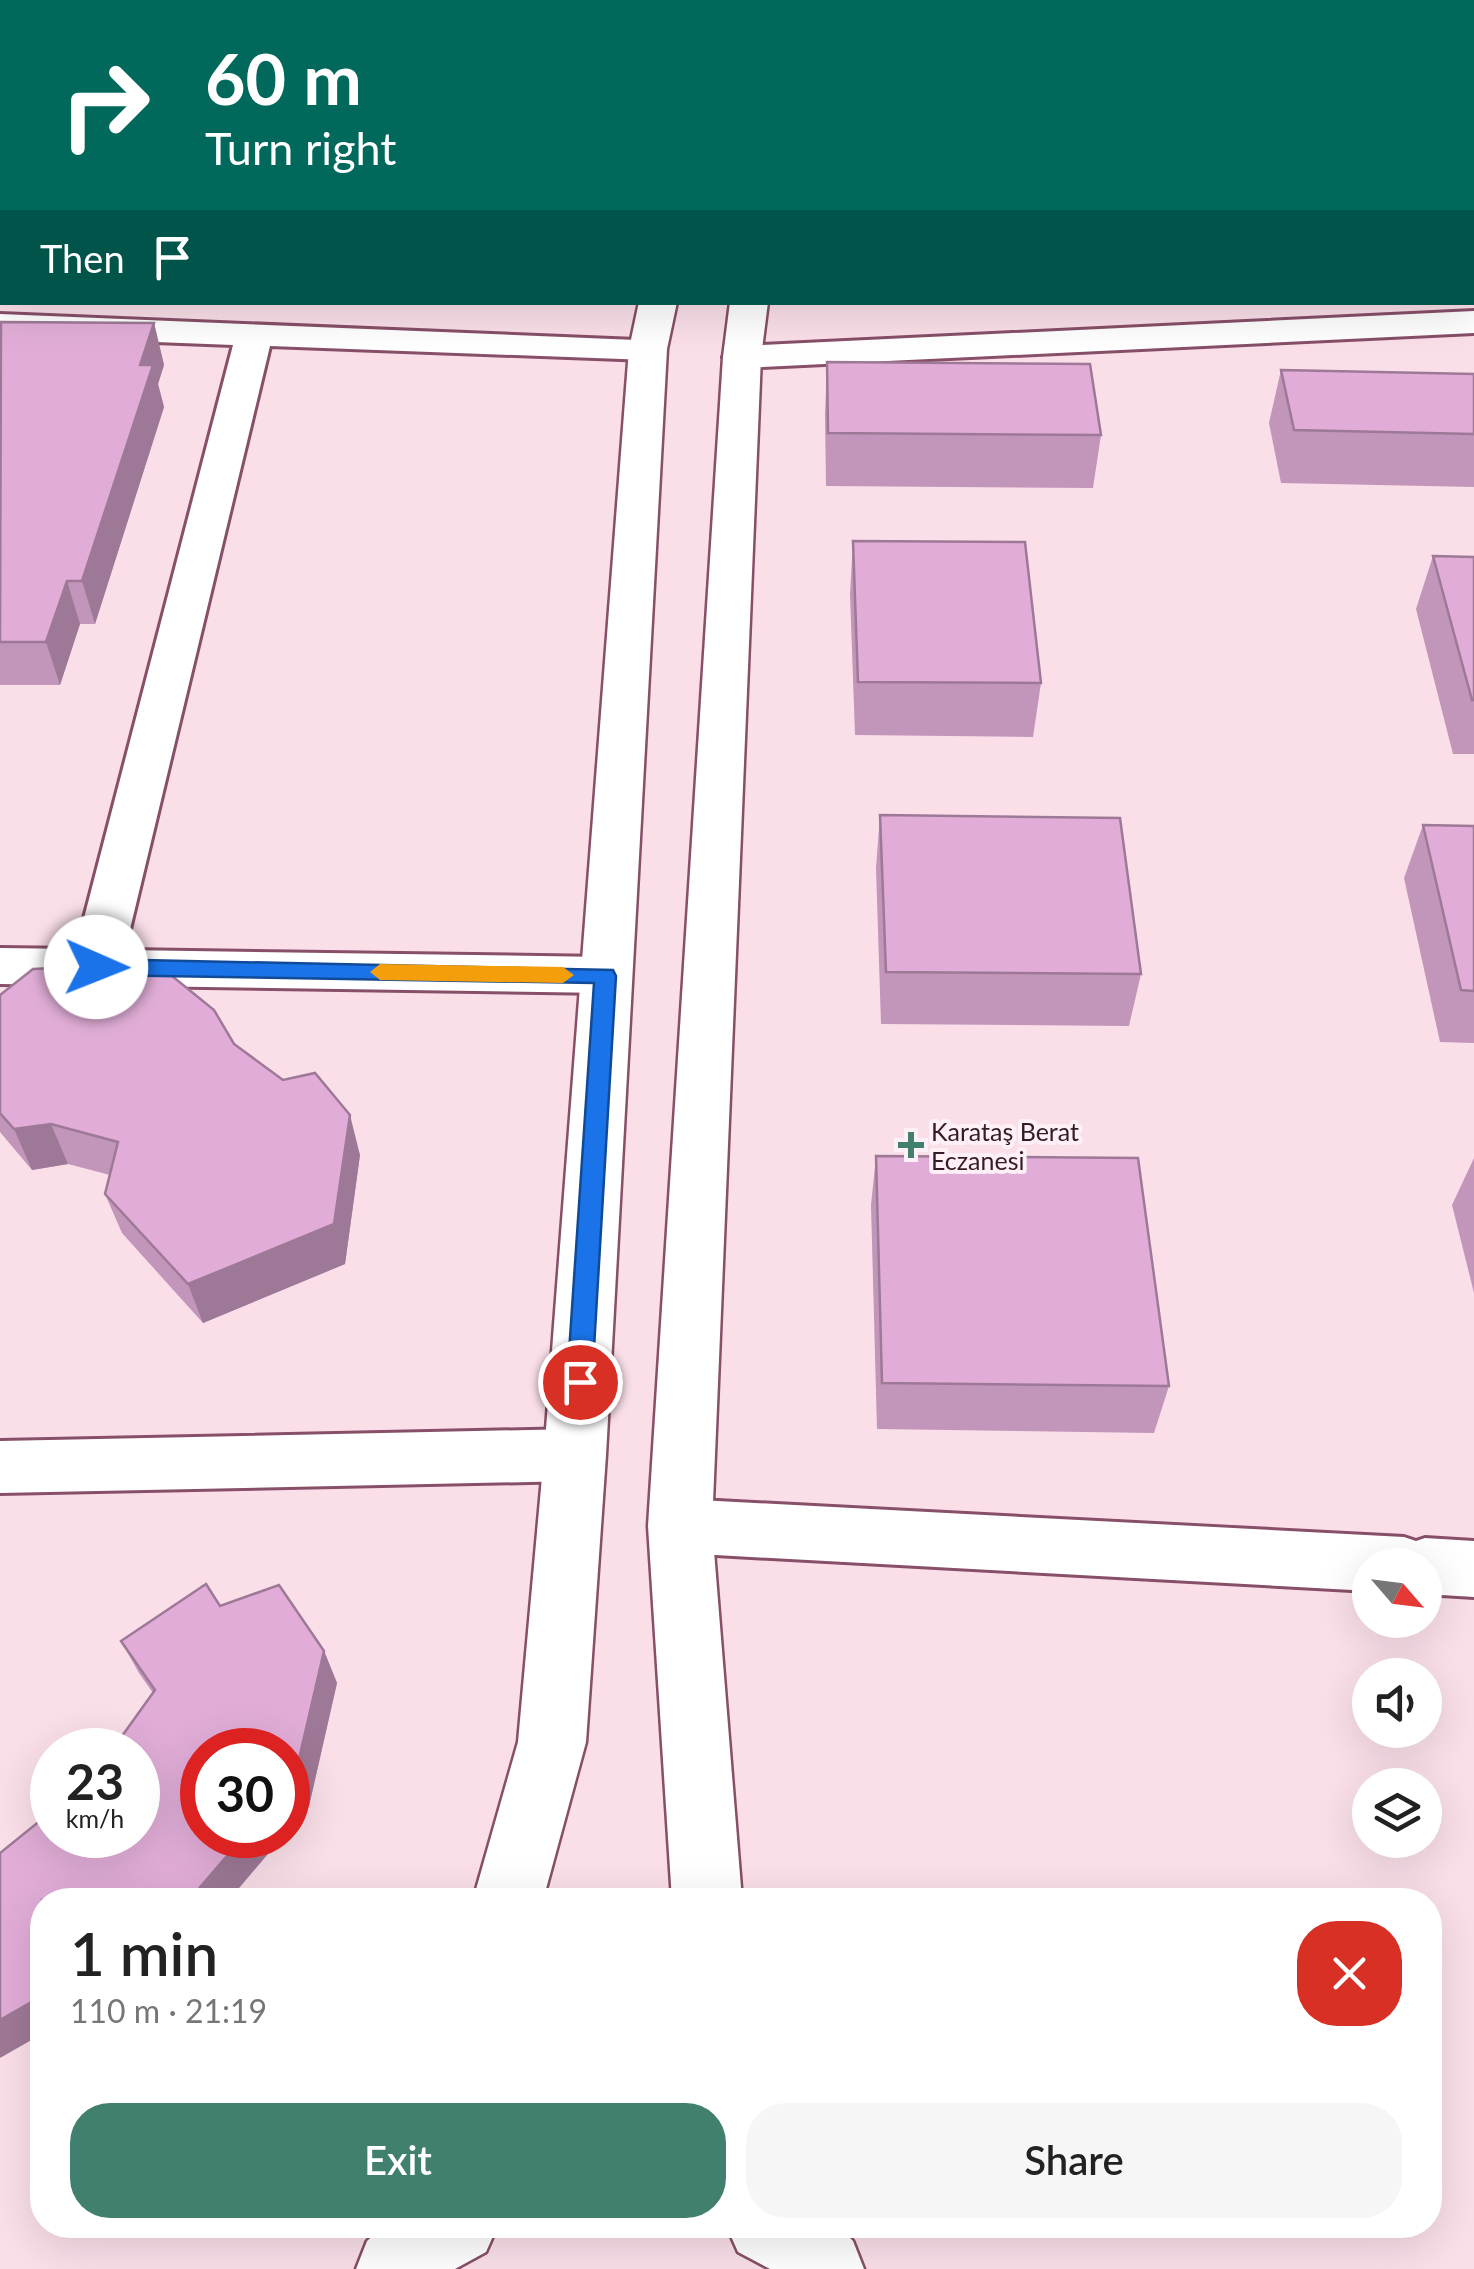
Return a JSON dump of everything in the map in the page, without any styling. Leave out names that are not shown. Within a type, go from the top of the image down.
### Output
[{"type":"street","points":[[706,1888],[680,1526],[742,357],[749,305]]},
{"type":"street","points":[[11,317],[254,336],[653,326],[552,1742],[511,1888]]},
{"type":"street","points":[[742,357],[1474,322]]},
{"type":"street","points":[[96,967],[254,336]]},
{"type":"street","points":[[0,966],[605,976]]},
{"type":"street","points":[[0,1467],[575,1456]]},
{"type":"street","points":[[680,1526],[1352,1562]]},
{"type":"street","points":[[1442,1567],[1474,1569]]},
{"type":"street","points":[[382,2269],[393,2238]]},
{"type":"street","points":[[395,2269],[434,2238]]},
{"type":"building","points":[[1,322],[154,323],[140,365],[153,365],[82,581],[67,581],[46,642],[0,642]]},
{"type":"building","points":[[827,362],[1090,364],[1101,435],[828,433]]},
{"type":"building","points":[[1281,370],[1474,374],[1474,434],[1294,430]]},
{"type":"building","points":[[853,541],[1025,542],[1041,683],[858,682]]},
{"type":"building","points":[[1433,556],[1474,557],[1474,700],[1472,700]]},
{"type":"building","points":[[880,815],[1120,818],[1141,974],[886,972]]},
{"type":"building","points":[[1423,825],[1474,826],[1474,991],[1461,990]]},
{"type":"building","points":[[156,963],[214,1010],[234,1044],[283,1080],[315,1073],[350,1115],[334,1224],[188,1284],[105,1194],[118,1142],[51,1124],[14,1129],[0,1113],[0,995],[33,969]]},
{"type":"building","points":[[876,1156],[1138,1158],[1169,1386],[882,1383]]},
{"type":"building","points":[[206,1584],[220,1606],[279,1585],[324,1651],[306,1728],[180,1728],[180,1858],[225,1858],[199,1888],[30,1888],[30,2003],[0,2020],[0,1853],[30,1829],[30,1858],[160,1858],[160,1728],[128,1728],[155,1690],[121,1641]]},
{"type":"slow traffic","points":[[380,972],[563,975]]},
{"type":"place","name":"Karataş Berat Eczanesi","points":[[911,1145]]},
{"type":"route","points":[[96,967],[605,976],[580,1382]]}]
